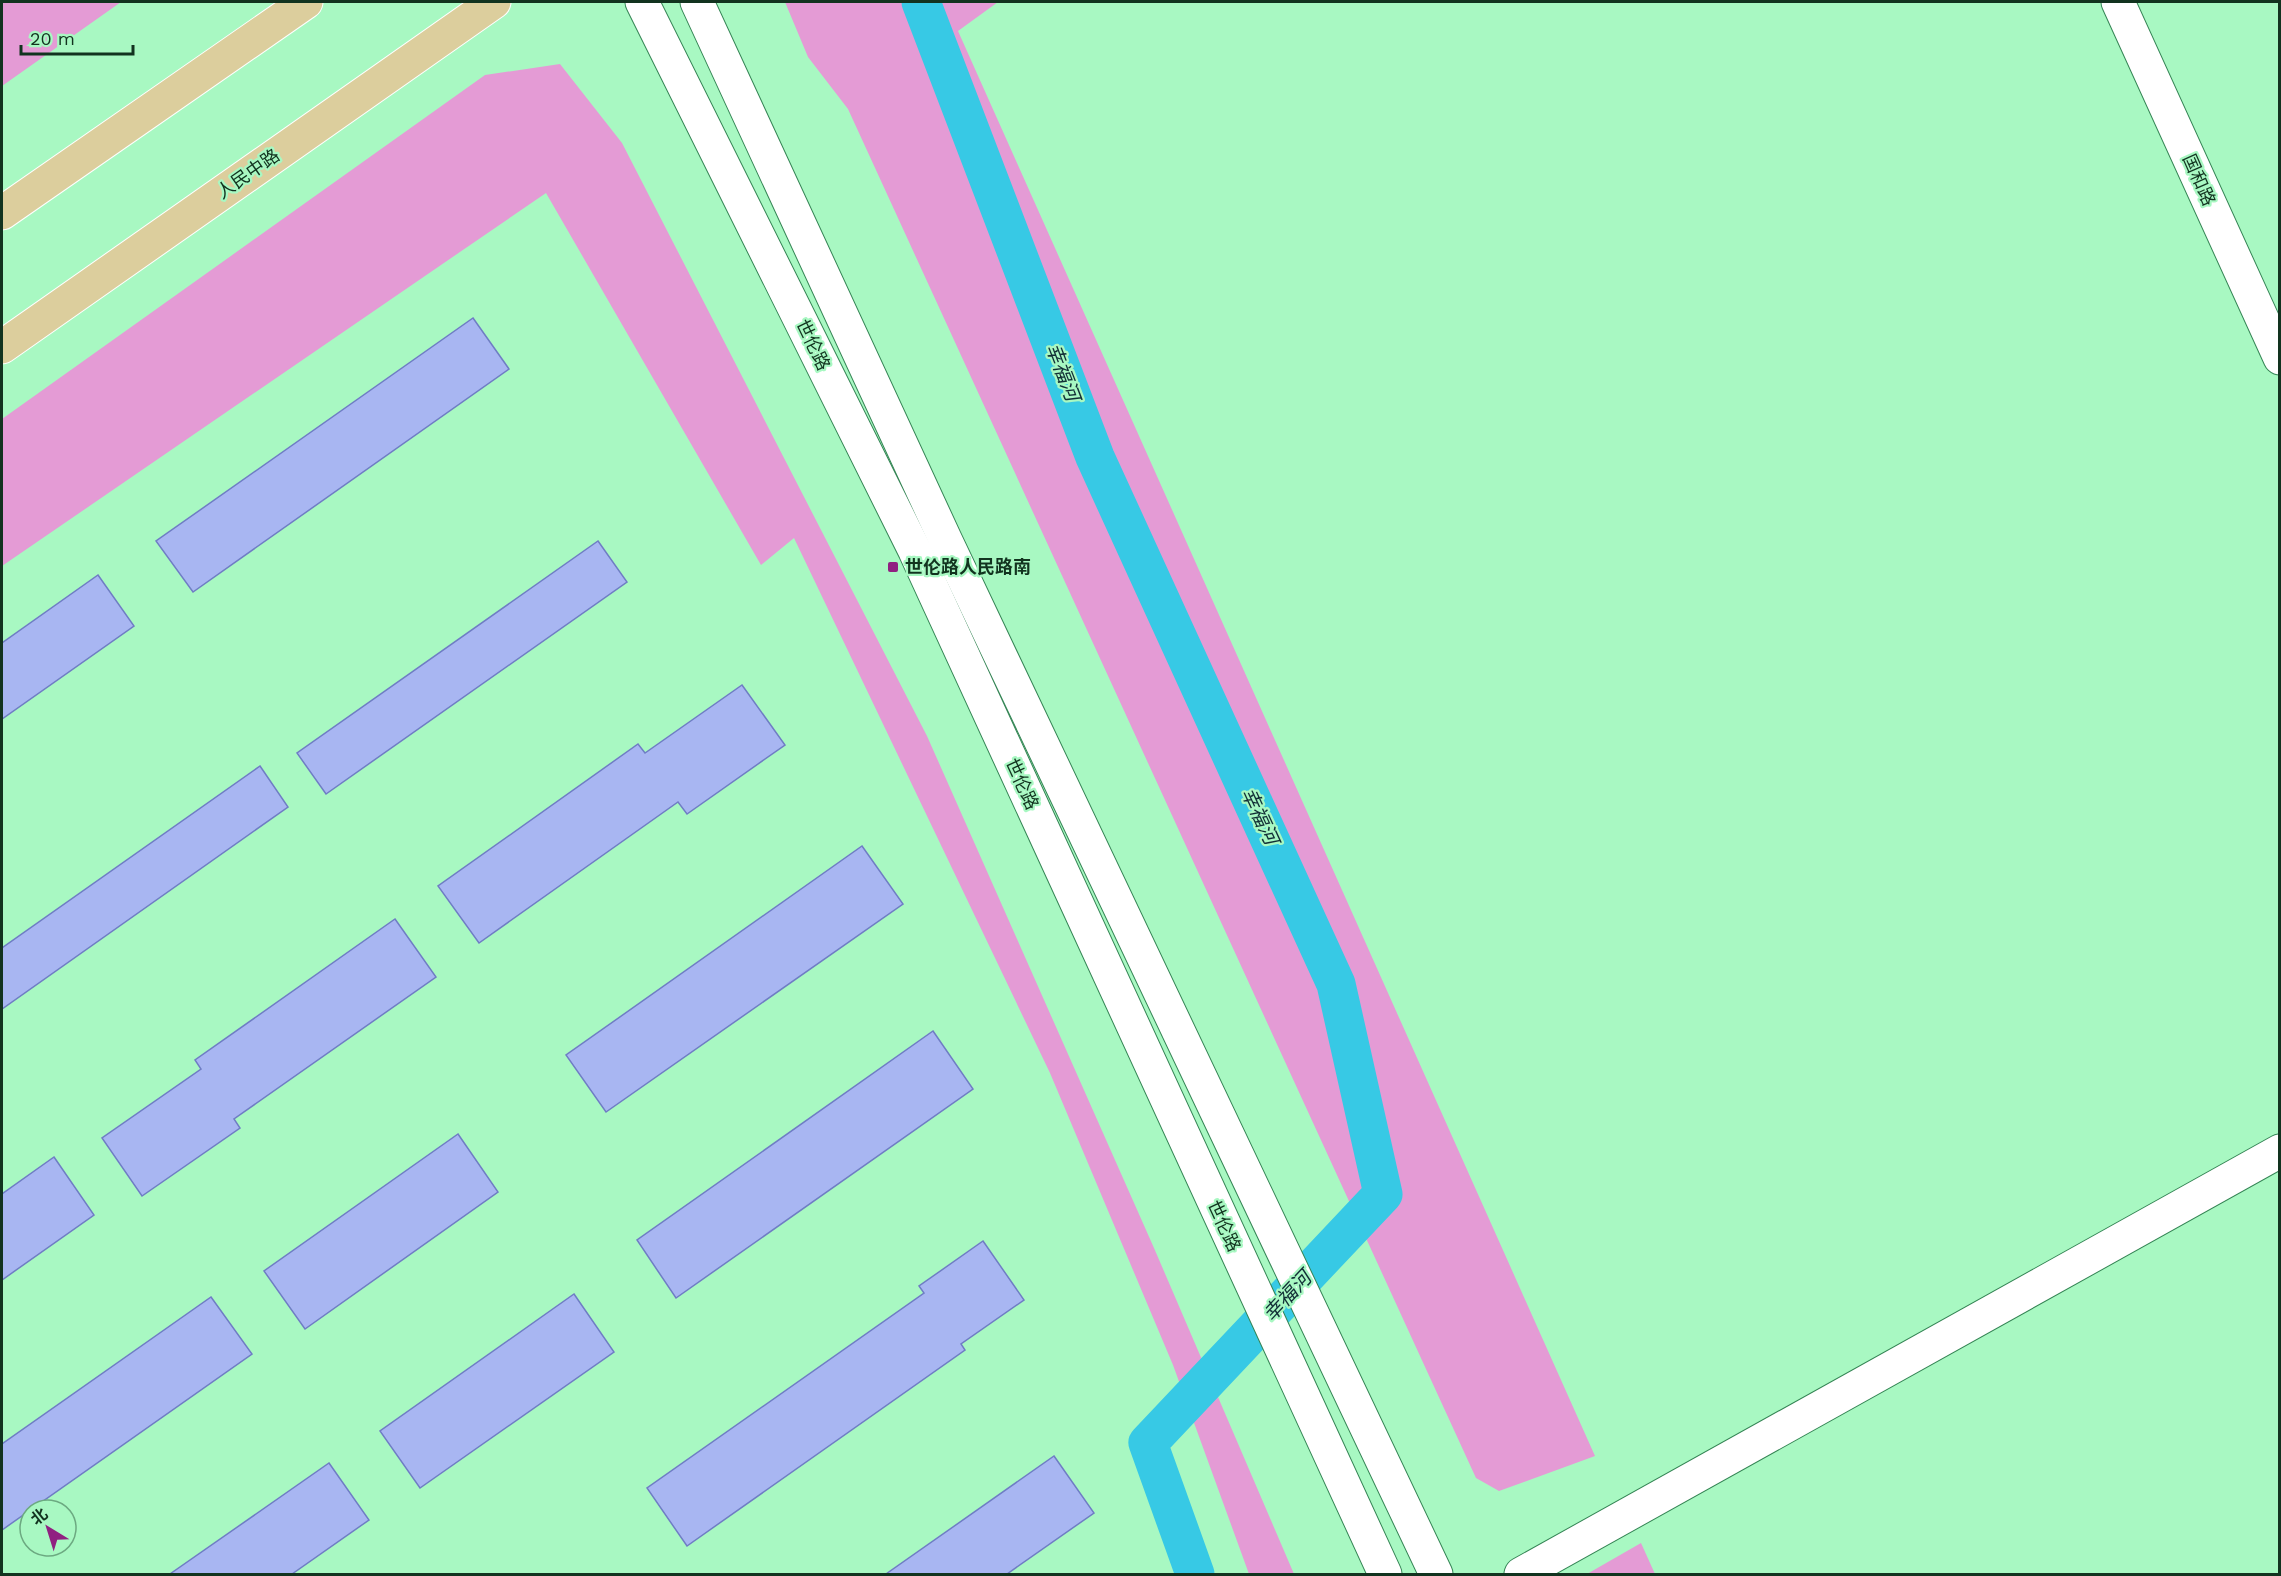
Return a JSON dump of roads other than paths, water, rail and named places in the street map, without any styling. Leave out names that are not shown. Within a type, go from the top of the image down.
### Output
[{"type":"main road","points":[[2,213],[306,2]]},
{"type":"main road","name":"人民中路","points":[[2,347],[494,2]]},
{"type":"main road","name":"世伦路","points":[[642,2],[915,551],[1385,1575]]},
{"type":"main road","name":"世伦路","points":[[697,2],[945,539],[1436,1575]]},
{"type":"main road","name":"国和路","points":[[2118,2],[2280,358]]},
{"type":"main road","points":[[1521,1575],[2280,1151]]},
{"type":"waterway","name":"幸福河","points":[[921,2],[1095,457],[1336,984],[1383,1194],[1148,1443],[1195,1574]]},
{"type":"place","name":"世伦路人民路南","points":[[893,567]]}]
